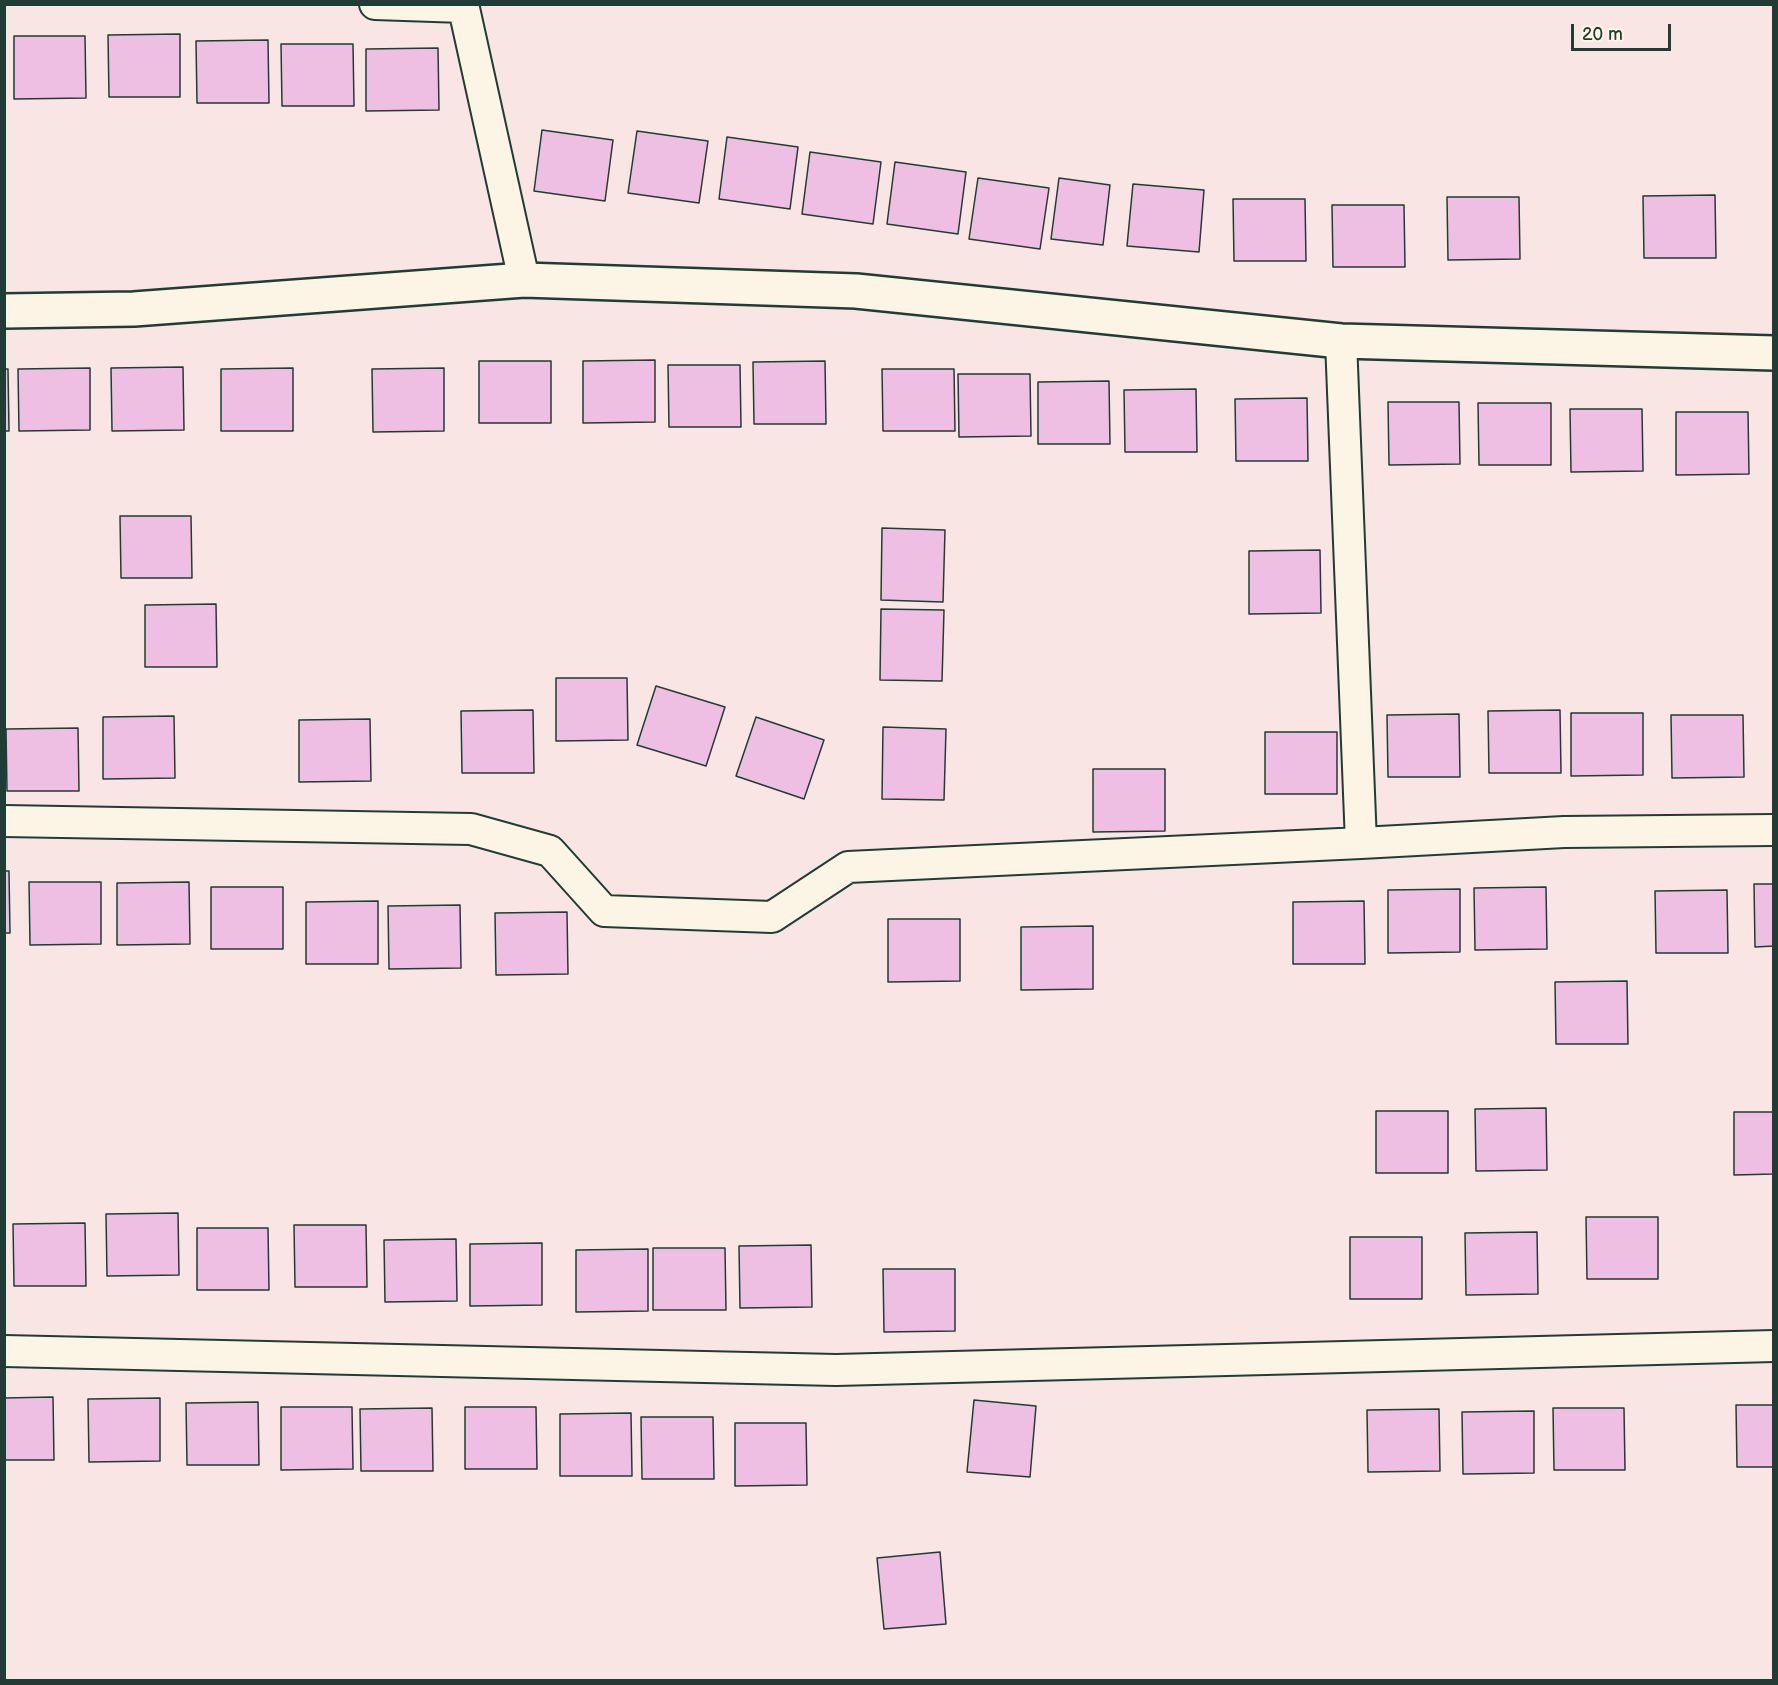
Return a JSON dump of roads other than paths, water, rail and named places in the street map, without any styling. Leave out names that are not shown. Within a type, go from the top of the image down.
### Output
[{"type":"street","points":[[375,4],[463,6],[524,280]]},
{"type":"street","points":[[4,311],[134,309],[524,280],[856,291],[1341,341],[1773,352]]},
{"type":"street","points":[[1341,341],[1361,843]]},
{"type":"street","points":[[4,821],[471,829],[550,851],[604,911],[772,917],[848,867],[1564,832],[1773,830]]},
{"type":"street","points":[[4,1351],[836,1370],[1773,1346]]}]
